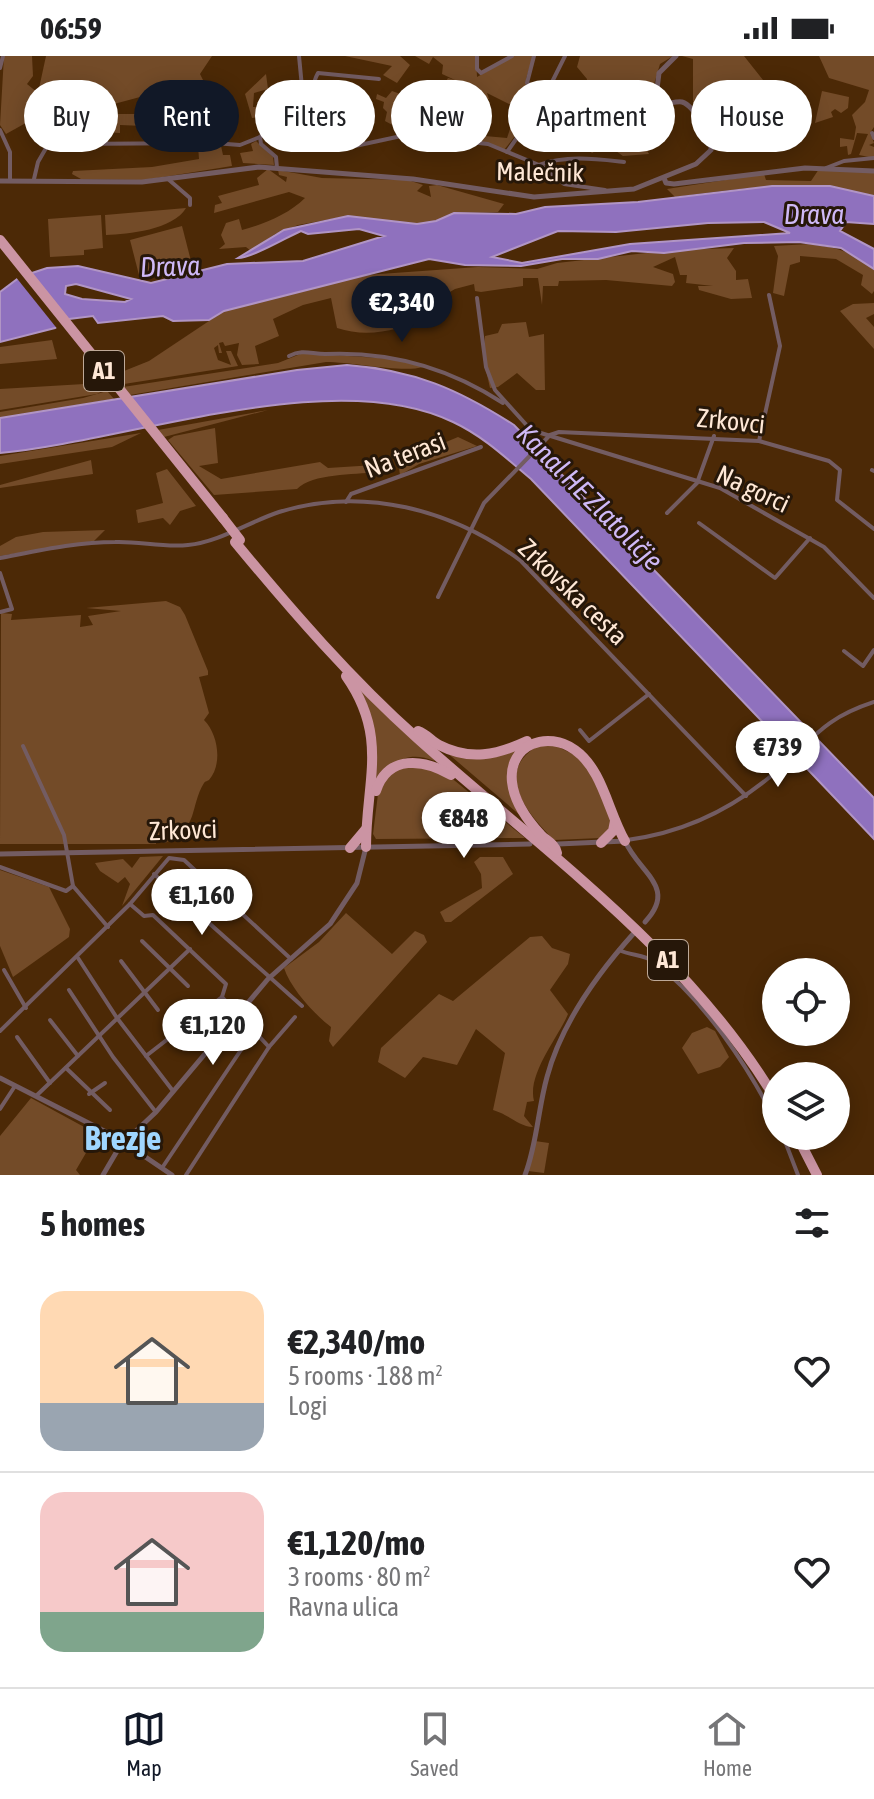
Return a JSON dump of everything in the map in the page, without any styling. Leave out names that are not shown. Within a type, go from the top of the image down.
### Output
[{"type":"highway","name":"A1","points":[[0,240],[205,501]]},
{"type":"highway","name":"A1","points":[[0,251],[322,643],[396,719],[670,963],[731,1033],[762,1079]]},
{"type":"highway","name":"A1","points":[[237,541],[312,626],[418,731],[557,848],[693,979],[736,1030],[762,1068]]},
{"type":"highway","points":[[322,643],[354,687],[372,731],[374,758],[366,847]]},
{"type":"highway","points":[[418,731],[437,744],[477,755],[496,754],[544,735],[571,742],[586,753],[601,777],[625,841]]},
{"type":"highway","points":[[557,848],[528,818],[513,788],[514,764],[532,743],[556,740],[582,756],[598,779],[625,841]]},
{"type":"highway","points":[[366,847],[371,838],[379,784],[392,768],[404,763],[422,762],[470,785]]},
{"type":"highway","points":[[601,843],[613,831],[615,821]]},
{"type":"highway","points":[[350,848],[368,827]]},
{"type":"highway","points":[[804,1150],[817,1175]]},
{"type":"highway","points":[[811,1150],[824,1175]]},
{"type":"street","points":[[0,68],[3,56]]},
{"type":"street","points":[[299,56],[301,80]]},
{"type":"street","points":[[477,56],[479,73],[512,56]]},
{"type":"street","points":[[528,80],[534,56]]},
{"type":"street","name":"Malečnik","points":[[553,80],[565,56]]},
{"type":"street","points":[[676,56],[659,73],[656,99],[663,104],[678,102],[687,105],[712,147],[704,159],[664,178],[666,183],[826,168],[874,171]]},
{"type":"street","points":[[317,80],[322,72],[379,79]]},
{"type":"street","name":"Malečnik","points":[[34,179],[38,162],[58,126],[58,141],[63,144],[214,143],[233,146],[255,139]]},
{"type":"street","points":[[0,130],[10,152],[10,179]]},
{"type":"street","name":"Malečnik","points":[[375,143],[406,135],[488,144],[548,169],[564,184],[611,191]]},
{"type":"street","points":[[270,152],[276,157],[277,168]]},
{"type":"street","name":"Malečnik","points":[[539,165],[557,159],[579,161],[592,157],[624,162]]},
{"type":"street","points":[[826,168],[844,161],[874,158]]},
{"type":"street","name":"Malečnik","points":[[0,181],[126,182],[244,167],[277,168],[413,179],[525,197],[634,189],[664,178]]},
{"type":"street","points":[[168,179],[190,198],[190,205]]},
{"type":"street","points":[[759,441],[780,346],[769,295]]},
{"type":"street","points":[[477,298],[486,367],[505,405]]},
{"type":"street","points":[[289,356],[303,350],[320,354],[389,355],[462,379],[505,405]]},
{"type":"street","name":"Na gorci","points":[[505,405],[531,430],[720,488],[810,538],[836,558],[873,595]]},
{"type":"street","name":"Zrkovci","points":[[550,435],[566,431],[667,438],[714,436],[759,441],[833,463],[841,474],[837,500],[874,529]]},
{"type":"street","points":[[438,597],[484,503],[550,435]]},
{"type":"street","points":[[667,513],[697,483],[714,436]]},
{"type":"street","name":"Na terasi","points":[[346,502],[349,495],[396,481],[420,466],[481,447]]},
{"type":"street","name":"Zrkovska cesta","points":[[0,558],[111,542],[188,545],[293,509],[346,502],[414,508],[470,528],[521,561],[746,796]]},
{"type":"street","name":"Na gorci","points":[[699,523],[775,578],[810,538]]},
{"type":"street","points":[[0,573],[12,609],[0,612]]},
{"type":"street","points":[[844,651],[863,666],[874,650]]},
{"type":"street","points":[[580,730],[589,741],[649,694]]},
{"type":"street","points":[[557,848],[625,841],[686,827],[746,796],[839,715],[874,702]]},
{"type":"street","points":[[23,746],[61,828],[73,886],[108,927]]},
{"type":"street","points":[[625,841],[658,890],[657,907],[645,922]]},
{"type":"street","name":"Zrkovci","points":[[0,854],[530,844]]},
{"type":"street","points":[[103,1175],[124,1142],[156,1112],[268,979],[318,937],[343,908],[357,883],[366,847]]},
{"type":"street","points":[[0,1031],[108,927],[164,861],[174,857],[184,860],[291,959]]},
{"type":"street","points":[[0,867],[66,891],[73,886]]},
{"type":"street","points":[[154,874],[268,979],[284,993],[290,992],[302,1006]]},
{"type":"street","points":[[130,904],[144,916],[153,915],[226,982],[222,997],[146,1056]]},
{"type":"street","points":[[525,1175],[548,1073],[559,1045],[592,986],[634,933]]},
{"type":"street","points":[[142,941],[188,986]]},
{"type":"street","points":[[36,1096],[190,949]]},
{"type":"street","points":[[619,950],[652,959],[687,995],[732,1052],[762,1100]]},
{"type":"street","points":[[78,958],[117,1018],[173,1091]]},
{"type":"street","points":[[121,961],[158,1010]]},
{"type":"street","points":[[4,970],[26,1008]]},
{"type":"street","points":[[69,990],[156,1112]]},
{"type":"street","points":[[222,997],[269,1047]]},
{"type":"street","points":[[186,1175],[269,1047],[295,1017]]},
{"type":"street","points":[[50,1020],[78,1056]]},
{"type":"street","points":[[162,1168],[255,1029]]},
{"type":"street","points":[[17,1037],[50,1083]]},
{"type":"street","points":[[66,1068],[89,1094],[110,1110]]},
{"type":"street","points":[[0,1078],[124,1142],[172,1175]]},
{"type":"street","points":[[89,1094],[105,1083]]},
{"type":"street","points":[[0,1109],[15,1086]]},
{"type":"street","points":[[788,1150],[798,1175]]},
{"type":"shaded area","points":[[4,56],[32,56],[33,76],[30,80],[24,80],[24,124],[6,134],[0,125]]},
{"type":"shaded area","points":[[46,56],[212,56],[200,74],[203,80],[134,80],[134,99],[118,103],[118,80],[41,80]]},
{"type":"shaded area","points":[[345,56],[400,56],[410,65],[399,80],[383,75],[392,66]]},
{"type":"shaded area","points":[[415,56],[476,56],[477,77],[514,56],[533,56],[526,80],[508,80],[508,104],[492,96],[492,80],[455,80],[442,74],[443,65],[433,57],[429,64]]},
{"type":"shaded area","points":[[580,56],[673,56],[660,64],[655,80],[587,80],[577,67]]},
{"type":"shaded area","points":[[682,56],[744,56],[763,80],[693,80],[693,59]]},
{"type":"shaded area","points":[[819,56],[874,56],[874,127],[870,133],[874,143],[869,145],[874,147],[874,158],[859,155],[868,134],[857,133],[851,154],[848,155],[847,146],[840,147],[840,138],[854,140],[856,127],[852,115],[865,102],[869,90],[829,78]]},
{"type":"shaded area","points":[[255,84],[255,118],[252,118],[245,94]]},
{"type":"shaded area","points":[[822,91],[849,97],[848,108],[841,113],[835,109],[831,112],[833,117],[815,123]]},
{"type":"shaded area","points":[[391,92],[391,124],[385,121],[387,112],[383,108],[384,102],[376,99],[377,94],[386,98]]},
{"type":"shaded area","points":[[118,114],[134,114],[134,126],[120,125],[118,133]]},
{"type":"shaded area","points":[[508,135],[508,145],[504,150],[493,145],[492,137],[507,138]]},
{"type":"shaded area","points":[[255,142],[255,152],[268,152],[273,157],[274,165],[243,163],[240,153],[253,151],[251,144]]},
{"type":"shaded area","points":[[198,152],[222,152],[223,155],[230,155],[232,166],[144,180],[81,179],[72,174],[73,171],[152,167],[199,159]]},
{"type":"shaded area","points":[[617,152],[649,154],[623,156]]},
{"type":"shaded area","points":[[268,169],[286,182],[287,177],[279,175],[278,170],[322,178],[408,180],[423,185],[417,191],[431,197],[429,186],[437,185],[504,204],[498,212],[454,213],[436,221],[417,224],[348,216],[298,225],[275,234],[251,251],[246,247],[219,249],[225,244],[221,235],[226,223],[239,219],[242,230],[250,228],[284,214],[305,198],[289,192],[214,213],[215,205],[222,203],[218,196],[259,185],[257,178]]},
{"type":"shaded area","points":[[819,169],[874,173],[874,196],[824,187],[775,186],[675,197],[667,189],[764,174],[766,180],[811,181]]},
{"type":"shaded area","points":[[186,208],[161,226],[106,235],[105,215]]},
{"type":"shaded area","points":[[101,215],[103,248],[84,250],[84,255],[50,257],[48,219]]},
{"type":"shaded area","points":[[182,226],[191,261],[139,275],[130,240]]},
{"type":"shaded area","points":[[809,244],[843,251],[874,269],[872,294],[861,285],[863,275],[836,259],[800,256],[800,262],[790,265],[784,296],[773,293],[778,256],[774,246]]},
{"type":"shaded area","points":[[734,248],[727,258],[736,271],[736,280],[748,279],[752,298],[731,299],[699,290],[698,286],[713,286],[686,283],[687,275],[680,275],[675,257],[653,267],[673,274],[675,282],[672,286],[606,280],[559,281],[558,286],[543,286],[542,305],[538,278],[523,278],[523,286],[481,292],[475,291],[474,284],[455,289],[426,306],[428,317],[382,332],[337,328],[331,298],[303,305],[273,319],[279,336],[255,346],[259,364],[242,365],[237,355],[239,343],[225,346],[223,342],[219,343],[222,353],[219,353],[218,345],[214,348],[218,360],[231,365],[226,351],[231,351],[238,366],[124,384],[114,375],[149,361],[224,311],[366,275],[478,267],[537,269],[557,263],[673,250]]},
{"type":"shaded area","points":[[874,303],[874,314],[866,318],[874,327],[874,349],[840,311],[853,304]]},
{"type":"shaded area","points":[[526,322],[529,337],[544,334],[545,390],[536,390],[517,373],[498,387],[490,388],[483,357],[485,336],[498,333],[502,324]]},
{"type":"shaded area","points":[[52,340],[57,359],[0,364],[0,347]]},
{"type":"shaded area","points":[[303,353],[393,359],[423,367],[403,369],[326,362],[130,395],[123,387],[278,363]]},
{"type":"shaded area","points":[[101,383],[106,389],[97,394],[0,410],[0,389]]},
{"type":"shaded area","points":[[107,391],[114,399],[0,418],[0,412]]},
{"type":"shaded area","points":[[268,410],[164,437],[158,430]]},
{"type":"shaded area","points":[[215,428],[218,463],[199,466],[221,479],[320,462],[328,468],[375,465],[376,472],[323,477],[297,489],[214,495],[168,440]]},
{"type":"shaded area","points":[[141,433],[112,447],[0,464],[0,456]]},
{"type":"shaded area","points":[[458,437],[477,446],[419,464],[400,475],[398,462]]},
{"type":"shaded area","points":[[91,460],[93,474],[0,488],[0,485]]},
{"type":"shaded area","points":[[167,469],[196,506],[180,511],[170,525],[163,518],[138,523],[136,510],[163,503],[156,473]]},
{"type":"shaded area","points":[[105,530],[94,541],[0,556],[0,546],[16,537],[43,532]]},
{"type":"shaded area","points":[[166,601],[180,607],[185,615],[208,671],[208,675],[199,677],[209,713],[204,720],[213,733],[217,749],[216,766],[199,792],[189,824],[165,843],[156,838],[156,844],[0,844],[1,613],[12,614],[11,620],[81,615],[80,627],[93,625],[88,616],[121,611],[86,608]]},
{"type":"shaded area","points":[[355,683],[435,761],[415,757],[400,761],[393,765],[375,788],[376,756]]},
{"type":"shaded area","points":[[545,742],[576,756],[592,772],[613,827],[601,838],[554,840],[524,803],[516,777],[519,764],[529,752]]},
{"type":"shaded area","points":[[523,745],[510,766],[528,822],[445,751],[463,755]]},
{"type":"shaded area","points":[[409,763],[449,776],[525,838],[376,839],[373,834],[378,794],[385,776]]},
{"type":"shaded area","points":[[163,856],[122,906],[130,884],[125,877],[118,883],[100,871],[95,863],[123,859],[132,868],[140,857]]},
{"type":"shaded area","points":[[480,857],[503,857],[513,874],[451,922],[445,922],[440,912],[482,888],[481,874],[474,862]]},
{"type":"shaded area","points":[[0,870],[49,887],[70,929],[69,937],[13,977],[0,946]]},
{"type":"shaded area","points":[[346,913],[392,954],[415,931],[424,935],[427,942],[333,1047],[329,1041],[331,1027],[304,1000],[284,968],[319,942]]},
{"type":"shaded area","points":[[542,936],[552,948],[570,954],[568,964],[550,990],[568,1014],[539,1068],[533,1090],[534,1101],[527,1102],[524,1116],[533,1127],[493,1110],[505,1053],[476,1029],[457,1065],[423,1057],[405,1078],[378,1062],[381,1048],[439,994],[453,1001],[530,937]]},
{"type":"shaded area","points":[[707,1027],[715,1031],[729,1057],[720,1067],[698,1074],[682,1048],[692,1033]]},
{"type":"shaded area","points":[[31,1098],[97,1134],[76,1170],[80,1175],[0,1175],[0,1136]]},
{"type":"shaded area","points":[[535,1141],[549,1143],[544,1173],[528,1171]]},
{"type":"water","name":"Drava","points":[[772,186],[830,186],[874,196],[874,224],[846,222],[840,231],[874,249],[874,269],[841,248],[799,242],[744,243],[664,253],[632,251],[598,259],[562,259],[521,266],[465,265],[429,259],[224,311],[209,320],[173,321],[163,316],[98,323],[93,316],[69,319],[55,328],[0,342],[0,292],[20,277],[47,268],[78,266],[151,283],[227,264],[303,261],[384,236],[359,229],[308,234],[301,231],[238,258],[284,230],[348,216],[417,224],[436,221],[454,213],[516,214],[545,207],[638,202]],"holes":[[[764,222],[790,233],[630,244],[522,263],[492,257],[558,231],[616,232],[708,223]],[[76,284],[131,299],[125,302],[82,299],[65,294],[66,286]]]},
{"type":"water","points":[[347,365],[393,371],[435,383],[474,401],[514,425],[874,798],[874,839],[531,479],[484,441],[453,422],[405,406],[350,401],[292,403],[231,411],[52,446],[0,453],[0,418],[297,370]]},
{"type":"pier","points":[[28,269],[71,322],[59,331],[15,276]]},
{"type":"district","name":"Brezje","points":[[123,1138]]},
{"type":"water label","name":"Kanal HE Zlatoličje","points":[[590,497]]}]
